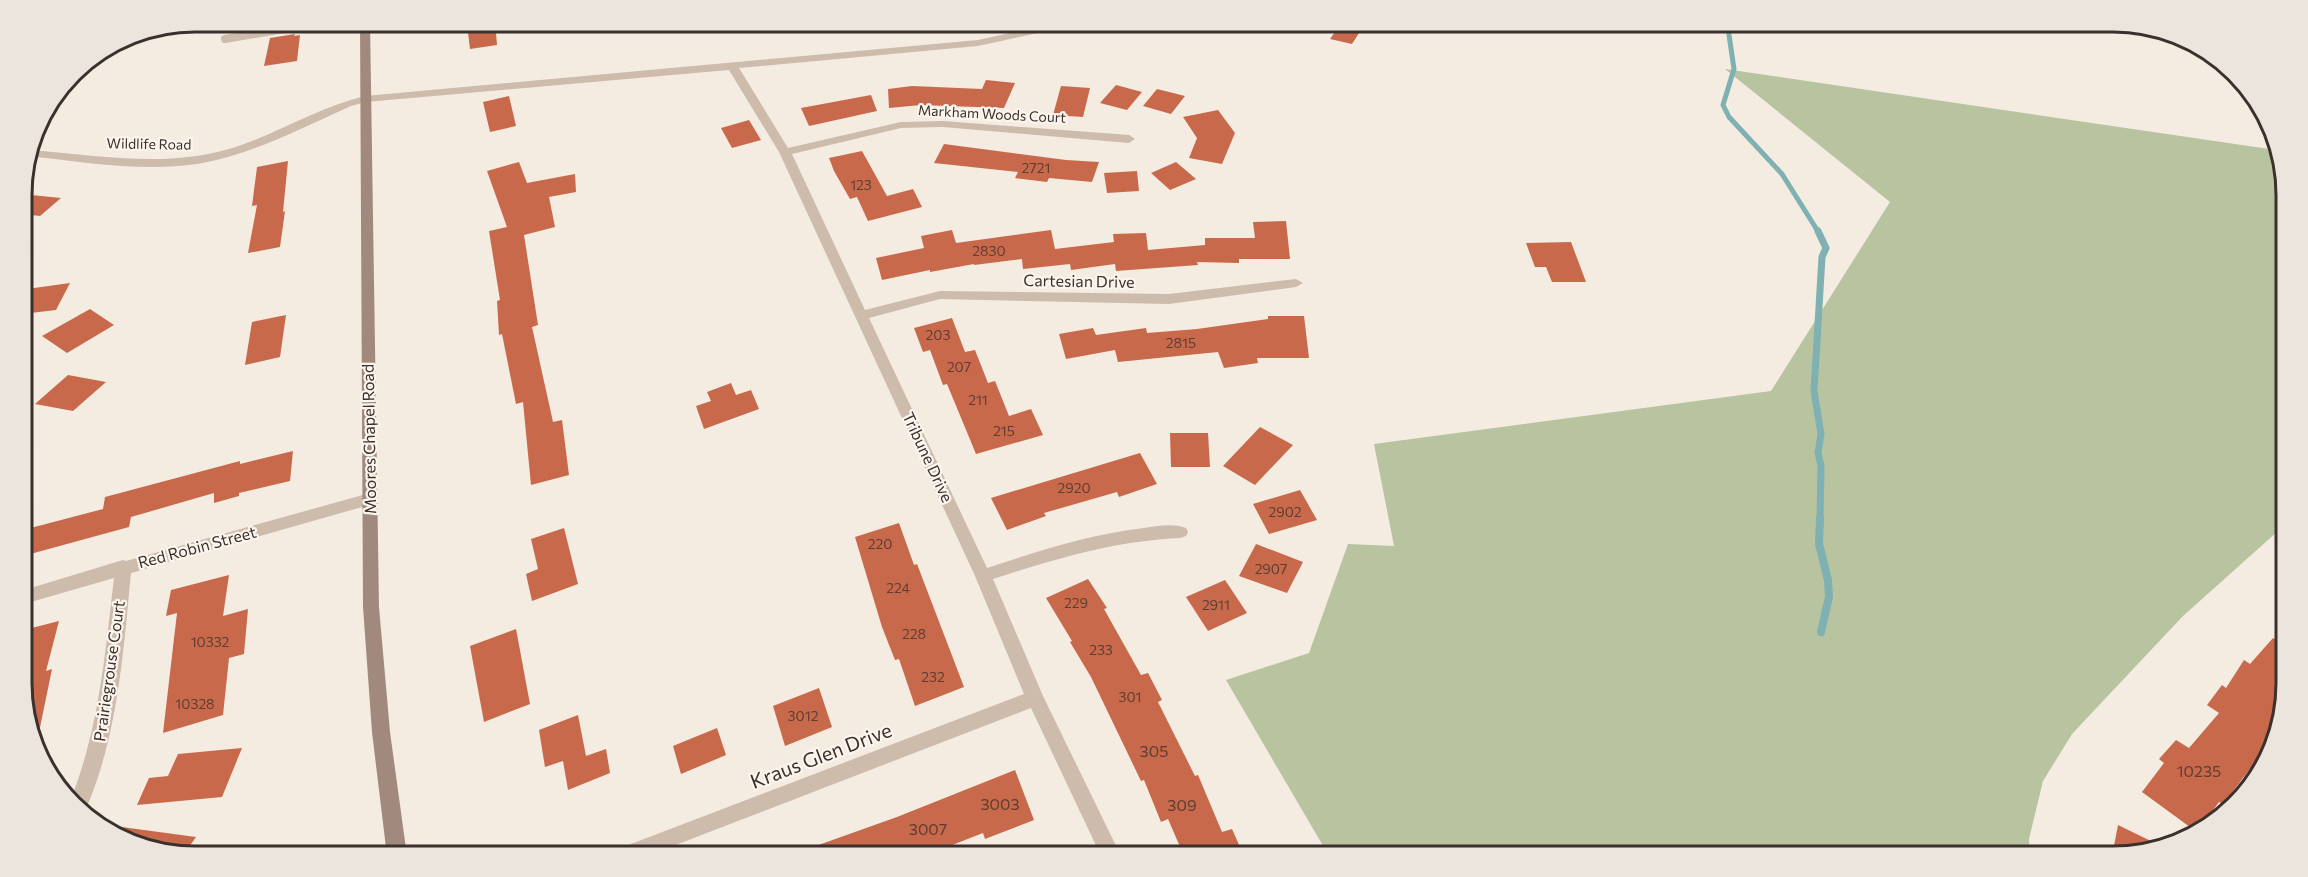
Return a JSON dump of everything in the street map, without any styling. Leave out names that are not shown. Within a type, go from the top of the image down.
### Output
[{"type":"main road","name":"Moores Chapel Road","points":[[365,31],[371,607],[376,697],[395,846]]},
{"type":"street","name":"Wildlife Road","points":[[37,154],[136,162],[197,160],[238,149],[347,104],[365,99],[978,43],[1033,31]]},
{"type":"street","name":"Tribune Drive","points":[[732,66],[785,152],[984,576],[1035,698],[1106,846]]},
{"type":"street","name":"Markham Woods Court","points":[[785,152],[902,125],[918,124],[944,124],[1129,139]]},
{"type":"street","name":"Cartesian Drive","points":[[862,315],[940,295],[1169,299],[1296,283]]},
{"type":"street","name":"Red Robin Street","points":[[31,595],[370,499]]},
{"type":"street","points":[[984,576],[1086,543],[1138,533],[1180,532]]},
{"type":"street","name":"Prairiegrouse Court","points":[[81,799],[98,752],[110,688],[123,567]]},
{"type":"street","name":"Kraus Glen Drive","points":[[650,846],[1035,698]]},
{"type":"lane","points":[[225,39],[272,31]]},
{"type":"green space","points":[[1725,69],[2270,149],[2271,152],[2276,194],[2276,533],[2183,616],[2072,734],[2043,781],[2029,845],[1323,845],[1226,680],[1309,653],[1348,544],[1394,546],[1374,444],[1771,391],[1890,202]]},
{"type":"building","points":[[468,31],[496,31],[497,45],[470,49]]},
{"type":"building","points":[[1336,31],[1360,31],[1352,44],[1330,39]]},
{"type":"building","points":[[295,34],[294,36],[300,35],[297,61],[264,66],[270,38]]},
{"type":"building","points":[[986,80],[1015,83],[1004,108],[921,105],[889,108],[888,89],[912,86],[982,89]]},
{"type":"building","points":[[1116,85],[1142,92],[1127,110],[1100,103]]},
{"type":"building","points":[[1061,86],[1090,88],[1083,117],[1053,115]]},
{"type":"building","points":[[1157,89],[1185,96],[1171,114],[1143,106]]},
{"type":"building","points":[[871,95],[877,111],[809,126],[801,108]]},
{"type":"building","points":[[509,96],[516,126],[490,132],[483,102]]},
{"type":"building","points":[[1218,110],[1235,133],[1222,164],[1189,158],[1197,138],[1183,117]]},
{"type":"building","points":[[749,120],[761,140],[732,148],[721,128]]},
{"type":"building","points":[[944,144],[1066,160],[1099,162],[1092,182],[1049,178],[1047,182],[1015,178],[1018,172],[934,163]]},
{"type":"building","points":[[862,151],[887,196],[913,189],[922,207],[868,221],[857,197],[850,199],[829,158]]},
{"type":"building","points":[[288,161],[280,247],[248,253],[257,205],[252,206],[257,167]]},
{"type":"building","points":[[519,162],[527,183],[575,174],[576,192],[549,197],[555,227],[524,235],[538,325],[532,327],[553,422],[562,420],[569,475],[531,485],[523,402],[516,404],[502,334],[499,335],[497,301],[500,300],[489,231],[507,227],[487,171]]},
{"type":"building","points":[[1176,162],[1196,179],[1170,190],[1151,173]]},
{"type":"building","points":[[1137,171],[1139,191],[1107,193],[1104,173]]},
{"type":"building","points":[[32,195],[61,198],[40,216],[32,215]]},
{"type":"building","points":[[1286,221],[1290,259],[1239,259],[1239,263],[1197,262],[1198,265],[1116,271],[1115,264],[1071,270],[1070,264],[1023,269],[1022,259],[930,272],[930,270],[882,280],[876,258],[924,248],[921,236],[952,230],[956,243],[1051,230],[1055,249],[1114,242],[1113,234],[1146,233],[1148,250],[1205,245],[1205,238],[1255,238],[1253,222]]},
{"type":"building","points":[[1571,242],[1586,282],[1552,282],[1546,267],[1535,267],[1526,243]]},
{"type":"building","points":[[70,283],[56,310],[32,313],[32,288]]},
{"type":"building","points":[[90,309],[114,325],[67,353],[42,336]]},
{"type":"building","points":[[286,315],[280,357],[245,365],[252,322]]},
{"type":"building","points":[[1268,316],[1304,316],[1309,358],[1257,358],[1258,363],[1224,368],[1218,352],[1118,362],[1115,350],[1066,359],[1059,334],[1093,328],[1096,335],[1146,328],[1147,333],[1197,329],[1268,319]]},
{"type":"building","points":[[952,318],[965,352],[975,350],[988,383],[995,381],[1009,416],[1031,409],[1043,435],[976,454],[947,384],[943,385],[930,350],[923,352],[914,328]]},
{"type":"building","points":[[68,375],[106,382],[73,411],[35,404]]},
{"type":"building","points":[[731,383],[736,395],[751,390],[759,409],[704,429],[696,406],[711,401],[707,392]]},
{"type":"building","points":[[1260,427],[1293,445],[1255,485],[1223,466]]},
{"type":"building","points":[[1170,433],[1208,433],[1210,467],[1171,467]]},
{"type":"building","points":[[293,451],[290,481],[239,493],[239,496],[214,503],[214,493],[131,517],[129,527],[31,554],[31,528],[103,509],[105,497],[240,461],[240,464]]},
{"type":"building","points":[[1140,453],[1157,484],[1119,497],[1117,492],[1044,513],[1046,516],[1007,530],[991,498]]},
{"type":"building","points":[[1300,490],[1317,520],[1269,534],[1253,504]]},
{"type":"building","points":[[899,523],[964,687],[915,706],[899,659],[895,660],[882,627],[855,537]]},
{"type":"building","points":[[564,528],[578,584],[532,601],[526,574],[538,569],[531,539]]},
{"type":"building","points":[[1256,544],[1303,562],[1287,593],[1239,576]]},
{"type":"building","points":[[229,575],[223,616],[248,609],[244,654],[229,658],[223,715],[163,733],[177,613],[166,616],[171,590]]},
{"type":"building","points":[[1088,579],[1107,608],[1104,609],[1141,675],[1148,673],[1162,700],[1158,702],[1195,776],[1198,775],[1222,832],[1232,829],[1239,845],[1179,845],[1168,819],[1161,822],[1144,780],[1141,781],[1091,677],[1046,598]]},
{"type":"building","points":[[1225,580],[1247,613],[1208,631],[1186,597]]},
{"type":"building","points":[[59,621],[46,671],[52,669],[39,731],[31,683],[31,628]]},
{"type":"building","points":[[516,629],[530,704],[484,722],[470,646]]},
{"type":"building","points":[[2273,638],[2276,640],[2275,704],[2268,735],[2258,759],[2225,802],[2222,804],[2219,802],[2211,814],[2190,827],[2142,792],[2164,763],[2159,759],[2176,740],[2189,748],[2219,713],[2207,705],[2222,685],[2226,688],[2244,660],[2250,664]]},
{"type":"building","points":[[819,688],[832,727],[785,746],[773,706]]},
{"type":"building","points":[[578,715],[586,756],[606,749],[610,773],[568,790],[563,761],[545,767],[539,730]]},
{"type":"building","points":[[717,728],[726,755],[681,774],[673,746]]},
{"type":"building","points":[[242,748],[222,797],[137,805],[149,778],[168,776],[178,754]]},
{"type":"building","points":[[1015,770],[1034,820],[985,839],[983,833],[951,846],[817,846],[897,817]]},
{"type":"building","points":[[2118,825],[2150,841],[2124,845],[2114,845]]},
{"type":"building","points":[[118,826],[196,837],[190,846],[184,845],[142,837]]},
{"type":"waterway","points":[[1728,31],[1734,69],[1723,105],[1729,117],[1782,174],[1819,233]]},
{"type":"waterway","points":[[1819,233],[1826,248],[1822,257],[1814,391],[1821,434],[1818,453],[1821,466],[1820,521]]},
{"type":"waterway","points":[[1820,519],[1819,544],[1828,580],[1829,597],[1821,632]]}]
